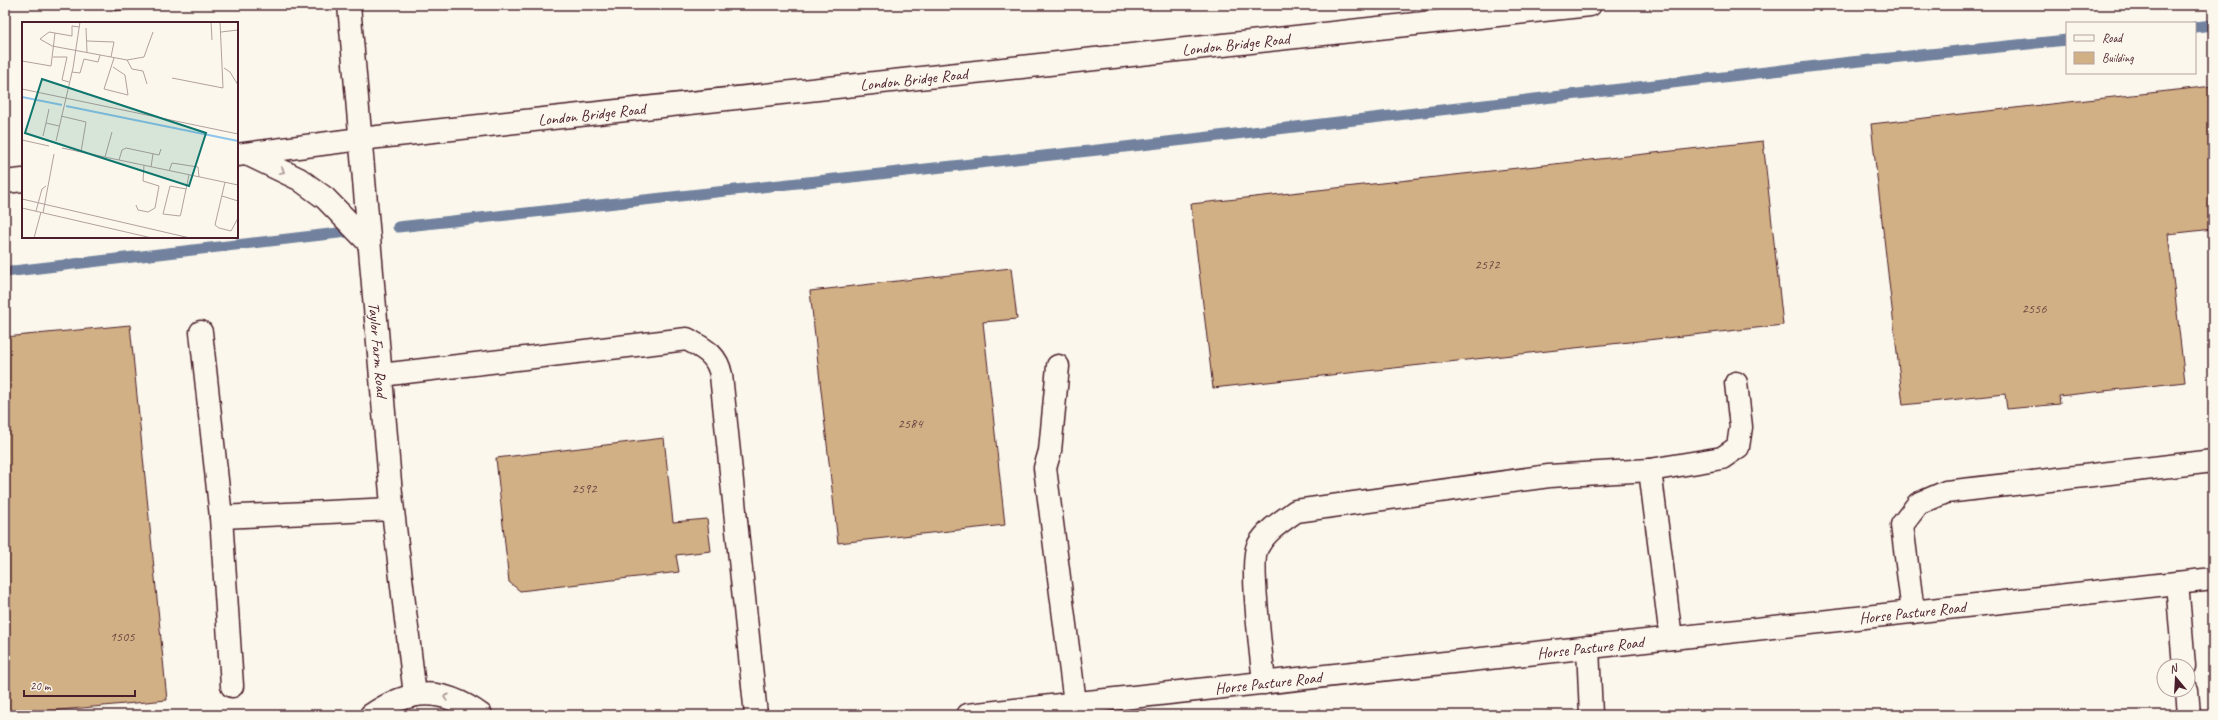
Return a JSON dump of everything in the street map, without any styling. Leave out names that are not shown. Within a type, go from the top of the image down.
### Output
[{"type":"street","name":"Taylor Farm Road","points":[[349,5],[368,242],[392,509],[415,695]]},
{"type":"street","name":"London Bridge Road","points":[[242,154],[360,139],[1590,5]]},
{"type":"street","points":[[242,154],[299,179],[319,194],[368,242]]},
{"type":"street","points":[[5,182],[22,180]]},
{"type":"street","points":[[201,332],[221,517],[232,686]]},
{"type":"street","points":[[381,375],[687,339],[709,352],[719,363],[721,375],[756,715]]},
{"type":"street","points":[[1058,366],[1050,451],[1045,468],[1075,703]]},
{"type":"street","points":[[1264,683],[1255,568],[1256,547],[1271,528],[1296,511],[1550,476],[1650,470],[1722,458],[1738,447],[1742,427],[1736,383]]},
{"type":"street","points":[[1913,612],[1902,525],[1918,504],[1946,492],[2213,461]]},
{"type":"street","points":[[1650,470],[1672,638]]},
{"type":"street","points":[[221,517],[392,509]]},
{"type":"street","name":"Horse Pasture Road","points":[[968,715],[2213,579]]},
{"type":"street","points":[[2177,583],[2183,658]]},
{"type":"street","points":[[1588,647],[1591,715]]},
{"type":"street","points":[[371,715],[390,702],[415,695],[441,695],[466,704],[481,715]]},
{"type":"street","points":[[2187,698],[2189,715]]},
{"type":"building","points":[[114,5],[181,5],[114,11]]},
{"type":"building","points":[[2213,86],[2213,229],[2168,234],[2185,382],[2059,396],[2060,404],[2007,409],[2005,394],[1903,405],[1871,124]]},
{"type":"building","points":[[1763,141],[1783,325],[1213,388],[1191,204]]},
{"type":"building","points":[[1011,268],[1017,319],[983,322],[1005,525],[838,543],[810,291]]},
{"type":"building","points":[[130,325],[167,700],[8,715],[5,690],[5,337]]},
{"type":"building","points":[[664,438],[673,522],[707,519],[711,551],[676,555],[679,572],[520,591],[509,582],[496,458]]},
{"type":"waterway","points":[[2196,27],[2213,25]]},
{"type":"waterway","points":[[398,227],[1116,148],[1851,62],[2066,40]]},
{"type":"waterway","points":[[5,272],[347,232]]}]
